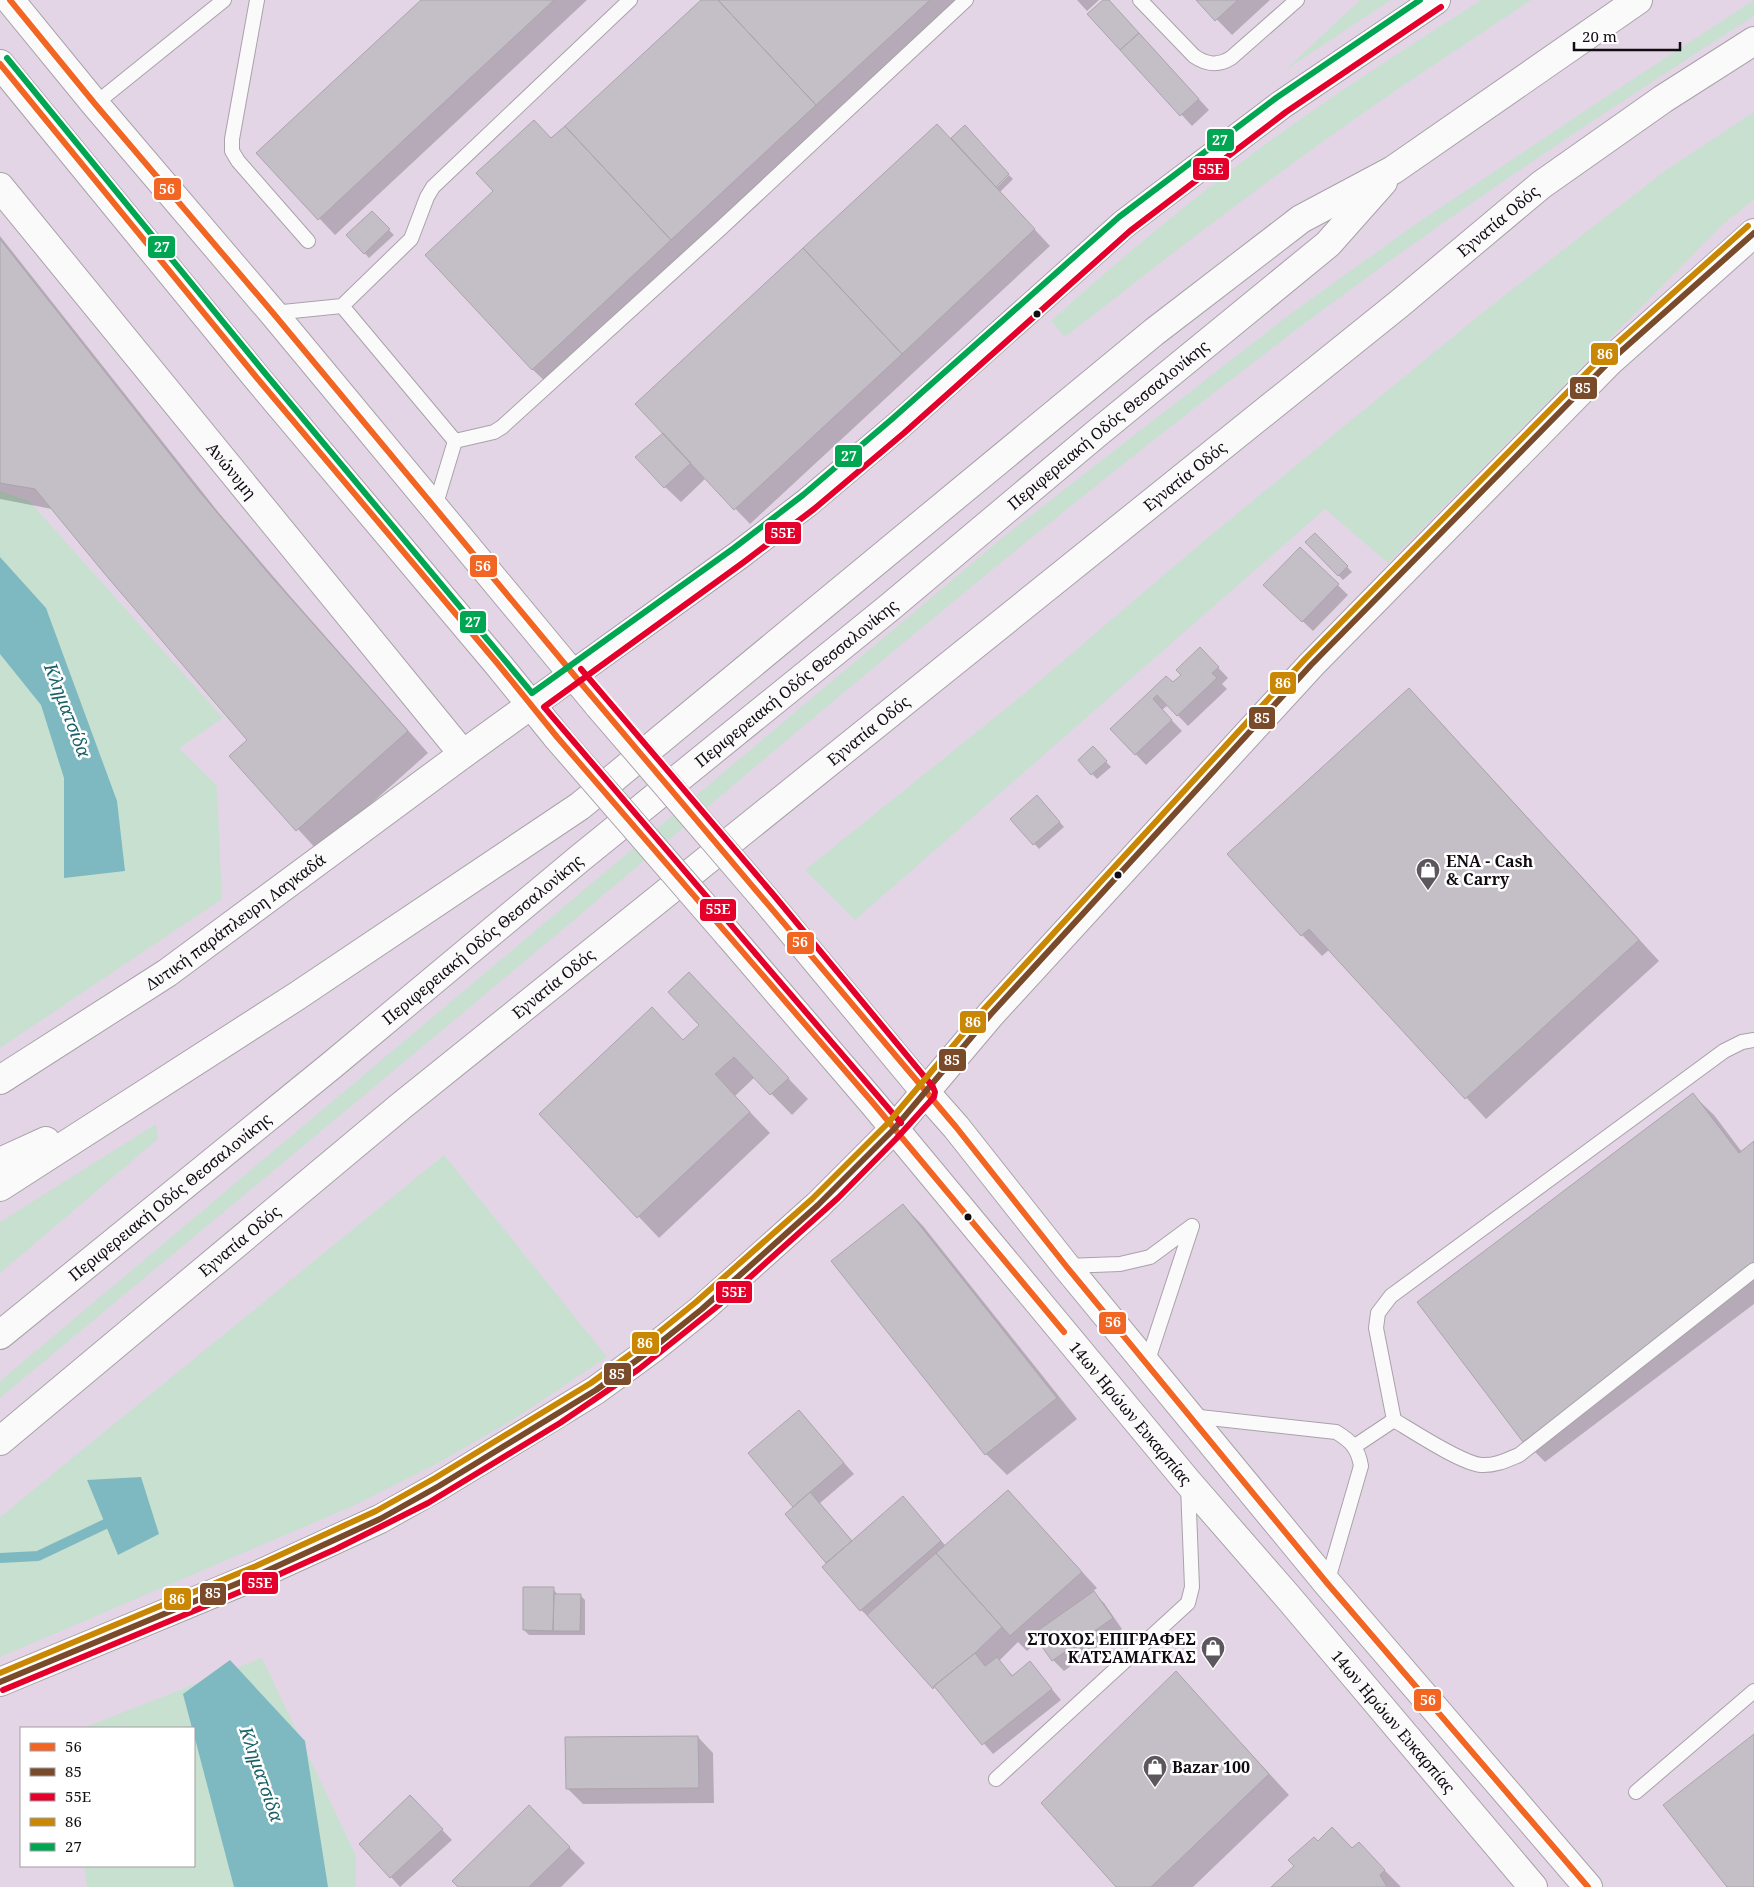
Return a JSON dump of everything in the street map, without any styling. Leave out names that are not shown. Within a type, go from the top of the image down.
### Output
[{"type":"main road","points":[[10,0],[95,104],[273,313],[574,675],[765,899],[956,1128],[1066,1266],[1327,1582],[1588,1887]]},
{"type":"main road","name":"Δυτική παράπλευρη Λαγκαδά","points":[[0,1080],[167,973],[463,754],[739,555],[843,473],[898,426],[1124,224],[1281,105],[1436,0]]},
{"type":"main road","points":[[0,1187],[297,996],[580,806],[1154,332],[1302,219],[1394,170],[1638,0]]},
{"type":"main road","name":"Εγνατία Οδός","points":[[0,1440],[401,1106],[1399,304],[1541,185],[1663,99],[1754,41]]},
{"type":"main road","name":"14ων Ηρώων Ευκαρπίας","points":[[0,64],[257,378],[557,737],[894,1129],[1188,1481],[1533,1887]]},
{"type":"main road","name":"Περιφερειακή Οδός Θεσσαλονίκης","points":[[0,1335],[890,607],[1096,434],[1328,244],[1394,170]]},
{"type":"main road","name":"Ανώνυμη","points":[[0,187],[463,754]]},
{"type":"main road","points":[[0,1682],[260,1574],[318,1548],[422,1496],[596,1390],[702,1309],[818,1205],[894,1129],[991,1014],[1311,665],[1610,361],[1754,233]]},
{"type":"main road","points":[[0,1162],[41,1142],[106,1119]]},
{"type":"lane","points":[[95,104],[224,0]]},
{"type":"lane","points":[[257,0],[232,139],[232,151],[238,161],[308,241]]},
{"type":"lane","points":[[273,313],[342,306],[411,239],[426,197],[433,187],[630,0]]},
{"type":"lane","points":[[455,442],[494,432],[502,427],[720,229],[966,0]]},
{"type":"lane","points":[[1140,0],[1194,56],[1202,62],[1212,64],[1223,63],[1232,58],[1297,0]]},
{"type":"lane","points":[[342,306],[455,442]]},
{"type":"lane","points":[[435,507],[455,442]]},
{"type":"lane","points":[[1754,1040],[1742,1042],[1724,1051],[1392,1296],[1378,1313],[1376,1328],[1394,1420],[1466,1461],[1482,1465],[1502,1462],[1519,1455],[1754,1270]]},
{"type":"lane","points":[[1066,1266],[1120,1264],[1150,1257],[1192,1226],[1146,1363]]},
{"type":"lane","points":[[1191,1416],[1336,1432],[1355,1446],[1359,1454],[1361,1466],[1327,1582]]},
{"type":"lane","points":[[1355,1446],[1394,1420]]},
{"type":"lane","points":[[996,1779],[1188,1603],[1192,1588],[1188,1481]]},
{"type":"lane","points":[[1636,1792],[1754,1691]]},
{"type":"shaded area","points":[[0,0],[1754,0],[1754,1887],[0,1887]]},
{"type":"green space","points":[[1360,0],[1391,0],[1284,71]]},
{"type":"green space","points":[[1481,0],[1531,0],[1383,99],[1286,168],[1065,337],[1051,321],[1151,234],[1255,152],[1395,55]]},
{"type":"green space","points":[[1754,0],[1754,16],[1581,129],[1411,246],[1300,327],[1118,468],[939,613],[441,1032],[0,1398],[0,1381],[1007,534],[1289,315],[1413,226]]},
{"type":"green space","points":[[1754,112],[1754,200],[1724,223],[1388,563],[1325,509],[855,920],[805,870],[1030,689],[1205,540],[1487,309],[1666,170]]},
{"type":"green space","points":[[0,491],[29,501],[223,718],[179,748],[217,786],[222,899],[0,1048]]},
{"type":"green space","points":[[156,1124],[158,1139],[0,1273],[0,1222]]},
{"type":"green space","points":[[444,1155],[607,1357],[511,1421],[438,1463],[355,1505],[0,1657],[0,1517]]},
{"type":"green space","points":[[262,1658],[356,1856],[356,1887],[87,1887],[84,1867],[195,1867],[195,1727],[86,1727]]},
{"type":"water","name":"Κληματσίδα","points":[[0,557],[46,608],[117,801],[125,871],[64,878],[64,778],[41,705],[0,654]]},
{"type":"water","points":[[141,1477],[159,1534],[118,1555],[87,1480]]},
{"type":"water","name":"Κληματσίδα","points":[[230,1660],[305,1741],[328,1887],[234,1887],[195,1739],[195,1727],[192,1727],[183,1694]]},
{"type":"building","points":[[421,0],[554,0],[318,220],[256,153]]},
{"type":"building","points":[[701,0],[718,0],[816,105],[671,240],[565,126]]},
{"type":"building","points":[[718,0],[930,0],[816,105]]},
{"type":"building","points":[[1103,0],[1109,0],[1139,33],[1120,50],[1087,14]]},
{"type":"building","points":[[1196,0],[1238,0],[1215,21]]},
{"type":"building","points":[[1139,33],[1199,99],[1180,116],[1120,50]]},
{"type":"building","points":[[534,120],[551,138],[565,126],[671,240],[532,370],[425,255],[493,191],[476,173]]},
{"type":"building","points":[[937,124],[1035,229],[902,354],[803,248]]},
{"type":"building","points":[[965,125],[1009,174],[996,187],[951,138]]},
{"type":"building","points":[[372,211],[390,229],[364,254],[346,235]]},
{"type":"building","points":[[0,239],[199,491],[269,574],[408,731],[296,831],[229,756],[247,740],[35,489],[0,483]]},
{"type":"building","points":[[803,248],[902,354],[734,510],[635,404]]},
{"type":"building","points":[[663,433],[691,463],[664,488],[635,457]]},
{"type":"building","points":[[1315,533],[1348,566],[1338,576],[1305,542]]},
{"type":"building","points":[[1300,547],[1339,584],[1302,622],[1263,585]]},
{"type":"building","points":[[1200,647],[1219,667],[1212,673],[1217,678],[1177,716],[1157,695],[1153,699],[1172,720],[1135,755],[1110,729],[1166,676],[1173,682],[1181,675],[1176,670]]},
{"type":"building","name":"ENA - Cash & Carry","points":[[1409,688],[1639,940],[1465,1099],[1309,929],[1301,936],[1227,854]]},
{"type":"building","points":[[1093,746],[1107,761],[1091,775],[1078,760]]},
{"type":"building","points":[[1037,795],[1060,822],[1033,845],[1010,819]]},
{"type":"building","points":[[689,972],[789,1078],[770,1095],[734,1057],[715,1074],[750,1112],[637,1218],[539,1114],[652,1007],[683,1040],[699,1025],[668,992]]},
{"type":"building","points":[[1693,1093],[1739,1153],[1754,1141],[1754,1268],[1523,1442],[1417,1302]]},
{"type":"building","points":[[903,1204],[1057,1398],[985,1455],[831,1261]]},
{"type":"building","points":[[799,1410],[844,1463],[793,1507],[748,1453]]},
{"type":"building","points":[[1008,1490],[1082,1572],[1010,1636],[936,1553]]},
{"type":"building","points":[[810,1492],[852,1541],[826,1563],[785,1514]]},
{"type":"building","points":[[903,1496],[941,1541],[860,1611],[822,1567]]},
{"type":"building","points":[[936,1553],[1002,1627],[975,1653],[934,1686],[933,1689],[867,1615]]},
{"type":"building","points":[[523,1587],[554,1587],[553,1631],[523,1630]]},
{"type":"building","points":[[1094,1591],[1113,1618],[1052,1661],[1033,1634]]},
{"type":"building","points":[[554,1594],[581,1594],[580,1631],[553,1631]]},
{"type":"building","points":[[975,1653],[985,1666],[997,1657],[1012,1676],[1030,1661],[1052,1689],[982,1745],[934,1686]]},
{"type":"building","name":"Bazar 100","points":[[1176,1671],[1269,1774],[1151,1887],[1116,1887],[1041,1803]]},
{"type":"building","points":[[1754,1734],[1754,1887],[1727,1887],[1663,1805]]},
{"type":"building","points":[[698,1736],[699,1788],[566,1789],[565,1737]]},
{"type":"building","points":[[410,1795],[443,1829],[390,1878],[359,1844]]},
{"type":"building","points":[[529,1805],[570,1847],[529,1887],[458,1887],[452,1881]]},
{"type":"building","points":[[1332,1827],[1352,1848],[1359,1842],[1385,1870],[1380,1875],[1387,1887],[1271,1887],[1294,1866],[1288,1860],[1314,1837],[1318,1841]]},
{"type":"waterway","points":[[0,1558],[38,1556],[118,1518]]},
{"type":"transit line","name":"56","points":[[10,0],[574,675],[956,1127],[1066,1266],[1327,1583],[1588,1887]]},
{"type":"transit line","name":"27","points":[[7,58],[264,372],[532,693],[734,548],[803,495],[892,419],[1119,217],[1276,98],[1420,0]]},
{"type":"transit line","name":"55Ε","points":[[901,1123],[544,707],[814,509],[904,433],[1130,231],[1286,112],[1441,7]]},
{"type":"transit line","name":"56","points":[[0,64],[257,378],[557,737],[873,1103],[1064,1332]]},
{"type":"transit line","name":"86","points":[[0,1673],[256,1566],[376,1511],[435,1478],[591,1383],[647,1342],[696,1302],[812,1199],[888,1123],[985,1008],[1305,659],[1604,355],[1748,226]]},
{"type":"transit line","name":"85","points":[[0,1682],[260,1574],[380,1519],[439,1486],[596,1390],[702,1309],[818,1205],[894,1129],[991,1014],[1311,665],[1610,361],[1754,233]]},
{"type":"transit line","name":"55Ε","points":[[3,1690],[242,1591],[336,1549],[428,1503],[560,1423],[639,1369],[719,1305],[838,1198],[934,1097],[933,1087],[772,893],[581,669]]},
{"type":"place","name":"ENA - Cash & Carry","points":[[1428,891]]},
{"type":"place","name":"ΣΤΟΧΟΣ ΕΠΙΓΡΑΦΕΣ ΚΑΤΣΑΜΑΓΚΑΣ","points":[[1213,1669]]},
{"type":"place","name":"Bazar 100","points":[[1155,1788]]}]
